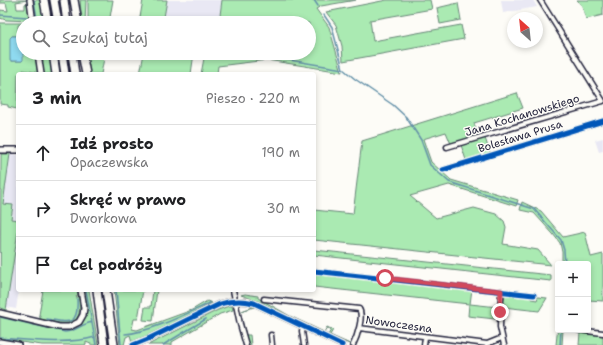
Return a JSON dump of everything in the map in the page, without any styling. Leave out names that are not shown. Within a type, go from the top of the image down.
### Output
[{"type":"highway","points":[[44,0],[47,16]]},
{"type":"highway","points":[[54,0],[57,16]]},
{"type":"highway","points":[[64,0],[67,16]]},
{"type":"highway","points":[[74,0],[77,16]]},
{"type":"highway","points":[[54,60],[56,72]]},
{"type":"highway","points":[[63,60],[65,72]]},
{"type":"highway","points":[[73,60],[75,72]]},
{"type":"highway","points":[[83,60],[86,72]]},
{"type":"highway","points":[[97,292],[104,345]]},
{"type":"highway","points":[[106,292],[114,345]]},
{"type":"street","points":[[30,0],[32,16]]},
{"type":"street","points":[[540,0],[603,101]]},
{"type":"street","points":[[39,60],[41,72]]},
{"type":"street","name":"Jana Kochanowskiego","points":[[446,147],[603,101]]},
{"type":"street","name":"Bolesława Prusa","points":[[443,170],[603,121]]},
{"type":"street","points":[[0,150],[16,150]]},
{"type":"street","points":[[316,271],[534,295]]},
{"type":"street","points":[[501,291],[500,326],[504,345]]},
{"type":"street","points":[[0,313],[59,327],[69,327],[79,322],[83,315],[84,309],[81,292]]},
{"type":"street","points":[[233,292],[246,345]]},
{"type":"street","name":"Nowoczesna","points":[[264,299],[359,309],[361,311],[359,328],[487,344],[502,338]]},
{"type":"street","points":[[135,344],[174,327],[220,304],[235,300],[254,303],[342,345]]},
{"type":"street","points":[[353,345],[359,328]]},
{"type":"street","points":[[302,331],[304,345]]},
{"type":"street","points":[[591,332],[603,333]]},
{"type":"street","points":[[271,335],[272,345]]},
{"type":"street","points":[[424,345],[425,337]]},
{"type":"street","points":[[0,342],[18,345]]},
{"type":"shaded area","points":[[167,0],[222,0],[220,16],[164,16]]},
{"type":"shaded area","points":[[501,0],[533,0],[537,7],[507,12],[503,13]]},
{"type":"shaded area","points":[[603,138],[603,151],[599,152],[595,140]]},
{"type":"shaded area","points":[[10,154],[16,155],[16,220],[11,219],[3,204]]},
{"type":"shaded area","points":[[16,244],[16,292],[19,292],[16,309],[6,307]]},
{"type":"green space","points":[[0,0],[27,0],[16,2],[17,9],[25,9],[25,4],[27,3],[29,16],[16,16],[16,20],[0,18],[0,10],[8,11],[6,3],[0,3]]},
{"type":"green space","points":[[32,0],[41,0],[43,16],[35,16]]},
{"type":"green space","points":[[80,0],[86,0],[85,16],[81,16]]},
{"type":"green space","points":[[88,0],[113,0],[110,16],[88,16]]},
{"type":"green space","points":[[143,0],[167,0],[164,16],[140,16]]},
{"type":"green space","points":[[222,0],[356,0],[321,6],[316,9],[329,27],[342,72],[267,60],[316,60],[316,16],[220,16]]},
{"type":"green space","points":[[387,0],[430,0],[432,9],[370,20],[373,41],[461,25],[464,39],[343,61],[342,46],[336,25],[326,12]]},
{"type":"green space","points":[[577,0],[603,0],[603,15],[586,19],[582,6]]},
{"type":"green space","points":[[458,3],[461,20],[440,24],[437,8]]},
{"type":"green space","points":[[0,23],[16,23],[16,36],[12,36],[12,61],[36,60],[38,72],[23,70],[22,72],[16,72],[16,109],[8,107],[8,105],[0,104]]},
{"type":"green space","points":[[41,60],[50,60],[53,72],[43,72]]},
{"type":"green space","points":[[87,60],[104,60],[101,72],[89,72]]},
{"type":"green space","points":[[143,60],[193,60],[191,72],[140,72]]},
{"type":"green space","points":[[204,60],[267,60],[218,66],[217,72],[201,72]]},
{"type":"green space","points":[[517,93],[523,108],[474,123],[478,136],[451,144],[446,132],[423,139],[431,162],[451,180],[518,200],[516,206],[449,185],[410,196],[436,218],[474,208],[496,214],[504,221],[506,227],[503,244],[538,250],[551,265],[316,240],[316,210],[353,214],[362,141]]},
{"type":"green space","points":[[485,138],[490,153],[466,160],[461,145]]},
{"type":"green space","points":[[1,154],[10,154],[3,204],[13,205],[11,219],[16,220],[16,244],[6,310],[0,308]]},
{"type":"green space","points":[[522,202],[541,211],[563,237],[585,232],[591,257],[603,254],[603,301],[591,300],[591,261],[562,261],[560,243],[553,234],[534,213],[520,210]]},
{"type":"green space","points":[[316,250],[551,275],[551,281],[316,255]]},
{"type":"green space","points":[[316,274],[472,289],[470,304],[498,307],[497,317],[495,319],[468,316],[469,304],[316,287]]},
{"type":"green space","points":[[43,292],[78,292],[76,297],[79,297],[79,313],[77,318],[73,321],[68,323],[56,322],[40,319],[39,315]]},
{"type":"green space","points":[[84,292],[89,292],[98,345],[93,345],[86,342],[86,345],[42,345],[0,339],[0,316],[55,329],[72,329],[79,326],[83,321],[86,311]]},
{"type":"green space","points":[[100,292],[102,292],[110,345],[108,345]]},
{"type":"green space","points":[[114,292],[143,292],[138,319],[134,319],[132,329],[137,330],[192,310],[207,301],[212,303],[156,333],[132,342],[130,335],[126,337],[124,345],[120,345]]},
{"type":"green space","points":[[153,292],[157,292],[153,321],[143,320],[145,307],[151,307]]},
{"type":"green space","points":[[508,293],[529,296],[531,299],[537,300],[538,297],[547,298],[539,311],[503,307],[505,294]]},
{"type":"green space","points":[[245,294],[258,296],[258,298],[290,316],[324,332],[327,327],[333,330],[330,335],[352,345],[328,335],[331,330],[327,328],[324,333],[258,301],[241,295]]},
{"type":"green space","points":[[232,306],[233,310],[220,314],[172,342],[172,345],[148,345],[218,310]]},
{"type":"green space","points":[[243,310],[240,313],[246,335],[250,335],[251,345],[247,345],[239,312]]},
{"type":"green space","points":[[557,333],[563,333],[562,345],[556,345]]},
{"type":"green space","points":[[580,333],[603,335],[603,345],[579,345]]},
{"type":"water","points":[[12,36],[16,36],[16,60],[23,60],[22,61],[10,60],[10,38]]},
{"type":"waterway","points":[[34,0],[37,16]]},
{"type":"waterway","points":[[314,0],[318,6]]},
{"type":"waterway","points":[[0,15],[16,16]]},
{"type":"waterway","points":[[324,15],[332,27],[343,69],[393,105],[406,117],[421,140],[430,165],[449,182],[534,209],[561,240],[565,261]]},
{"type":"waterway","points":[[289,60],[343,69]]},
{"type":"waterway","points":[[86,292],[96,345]]},
{"type":"waterway","points":[[116,292],[121,345]]},
{"type":"waterway","points":[[47,319],[67,322],[71,321],[76,314],[77,299]]},
{"type":"waterway","points":[[125,334],[134,333],[156,326],[210,303]]},
{"type":"waterway","points":[[0,317],[65,332],[92,322]]},
{"type":"waterway","points":[[163,345],[206,319]]},
{"type":"waterway","points":[[560,345],[561,333]]},
{"type":"waterway","points":[[0,338],[35,341],[73,341],[95,337]]},
{"type":"cycle path","points":[[443,170],[603,121]]},
{"type":"cycle path","points":[[316,271],[534,295]]},
{"type":"cycle path","points":[[133,345],[220,304],[237,301],[254,303],[342,345]]},
{"type":"route","points":[[385,278],[501,291],[500,312]]}]
